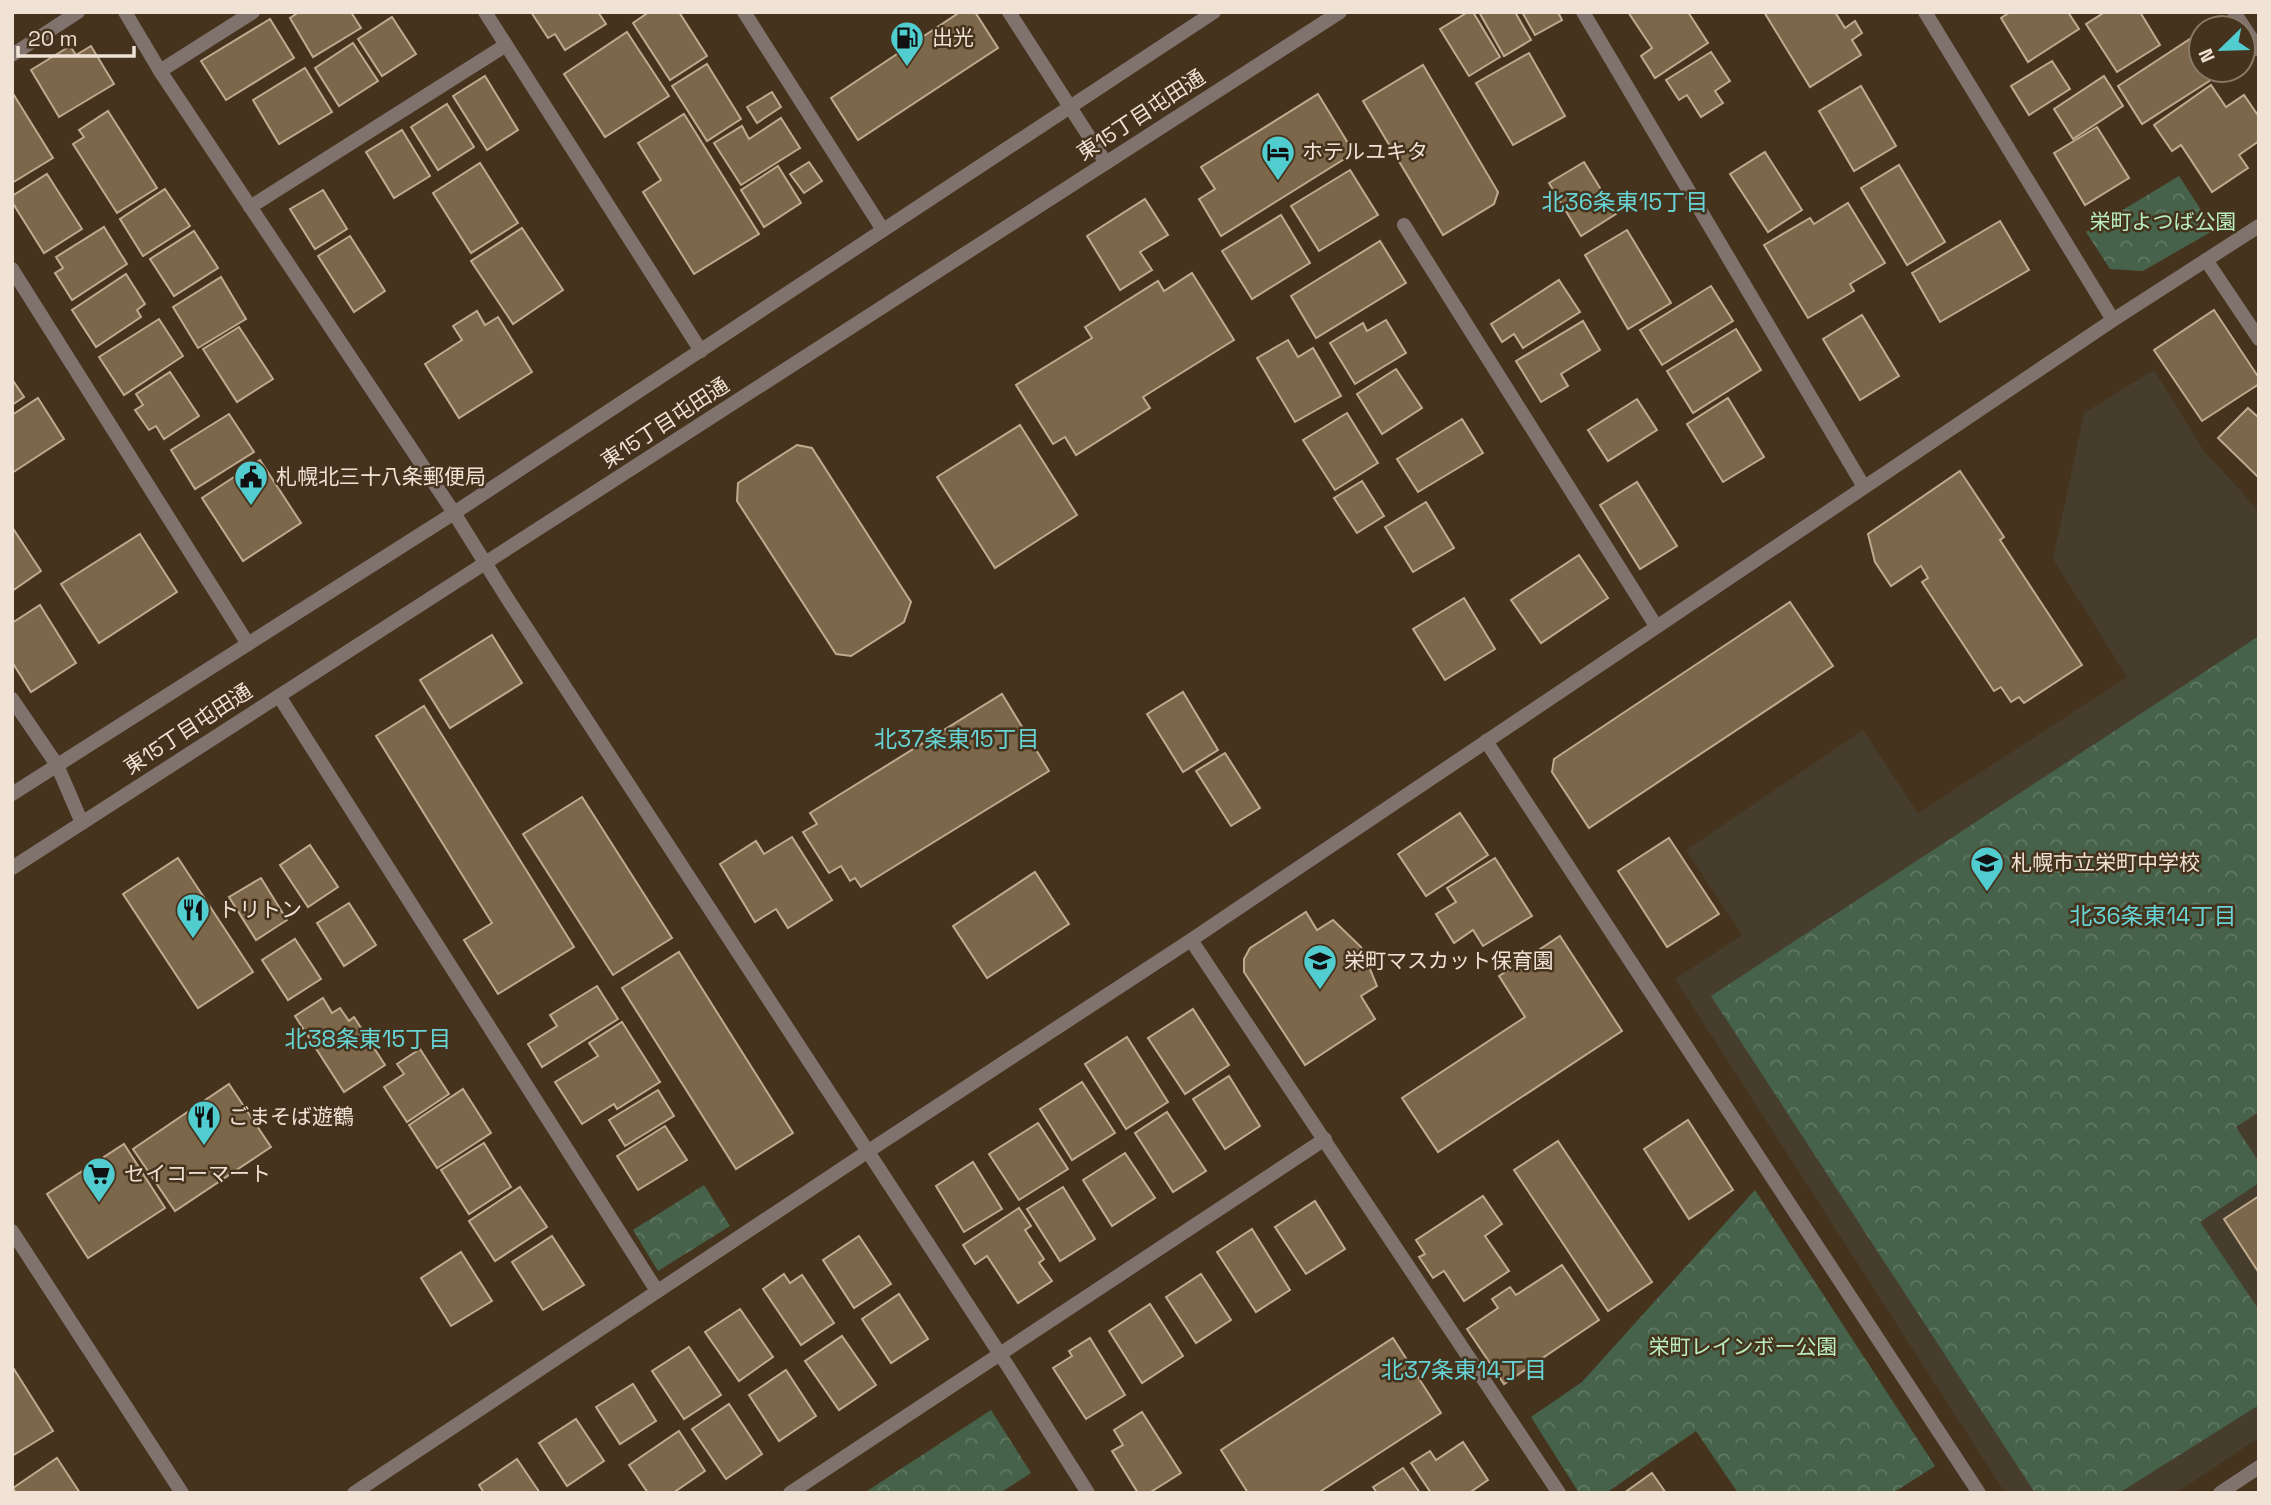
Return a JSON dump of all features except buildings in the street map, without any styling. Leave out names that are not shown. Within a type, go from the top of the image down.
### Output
[{"type":"street","points":[[12,55],[78,12]]},
{"type":"street","points":[[125,12],[160,71],[454,513],[1087,1493]]},
{"type":"street","points":[[160,71],[253,12]]},
{"type":"street","points":[[485,12],[701,351]]},
{"type":"street","points":[[744,12],[883,230]]},
{"type":"street","points":[[1009,12],[1105,163]]},
{"type":"street","name":"東15丁目屯田通","points":[[12,794],[454,513],[1214,12]]},
{"type":"street","name":"東15丁目屯田通","points":[[12,868],[1340,12]]},
{"type":"street","points":[[1583,12],[1864,487]]},
{"type":"street","points":[[1925,12],[2113,320]]},
{"type":"street","points":[[2234,12],[2259,50]]},
{"type":"street","points":[[250,206],[506,45]]},
{"type":"street","points":[[1404,225],[1656,626]]},
{"type":"street","points":[[354,1493],[1191,940],[2113,320],[2259,226]]},
{"type":"street","points":[[2206,260],[2259,339]]},
{"type":"street","points":[[12,269],[248,644]]},
{"type":"street","points":[[279,695],[657,1291]]},
{"type":"street","points":[[12,699],[57,765],[82,823]]},
{"type":"street","points":[[1486,741],[1979,1493]]},
{"type":"street","points":[[1191,940],[1559,1493]]},
{"type":"street","points":[[790,1493],[1325,1139]]},
{"type":"street","points":[[12,1231],[182,1493]]},
{"type":"street","points":[[2220,1493],[2259,1467]]},
{"type":"shaded area","name":"札幌市立栄町中学校","points":[[2154,370],[2204,451],[2259,511],[2259,1438],[2176,1493],[2005,1493],[1675,979],[1742,935],[1686,850],[1863,730],[1918,813],[2127,677],[2053,559],[2084,413]]},
{"type":"green space","name":"栄町よつば公園","points":[[2179,176],[2214,230],[2143,271],[2110,269],[2086,232]]},
{"type":"green space","name":"札幌市立栄町中学校","points":[[2259,636],[2259,1112],[2236,1127],[2259,1162],[2259,1183],[2200,1222],[2259,1310],[2259,1405],[2119,1493],[2035,1493],[1711,996]]},
{"type":"green space","points":[[704,1185],[730,1226],[658,1271],[633,1230]]},
{"type":"green space","name":"栄町レインボー公園","points":[[1755,1190],[1935,1466],[1893,1493],[1738,1493],[1696,1431],[1606,1493],[1579,1493],[1531,1417],[1582,1382]]},
{"type":"green space","points":[[991,1410],[1031,1473],[1000,1493],[864,1493]]},
{"type":"place","name":"出光","points":[[907,68]]},
{"type":"place","name":"ホテルユキタ","points":[[1278,182]]},
{"type":"place","name":"札幌北三十八条郵便局","points":[[251,507]]},
{"type":"place","name":"札幌市立栄町中学校","points":[[1987,893]]},
{"type":"place","name":"トリトン","points":[[193,940]]},
{"type":"place","name":"栄町マスカット保育園","points":[[1320,991]]},
{"type":"place","name":"ごまそば遊鶴","points":[[204,1147]]},
{"type":"place","name":"セイコーマート","points":[[99,1204]]},
{"type":"district","name":"北36条東15丁目","points":[[1625,202]]},
{"type":"district","name":"北37条東15丁目","points":[[957,739]]},
{"type":"district","name":"北36条東14丁目","points":[[2153,916]]},
{"type":"district","name":"北38条東15丁目","points":[[368,1039]]},
{"type":"district","name":"北37条東14丁目","points":[[1464,1370]]}]
